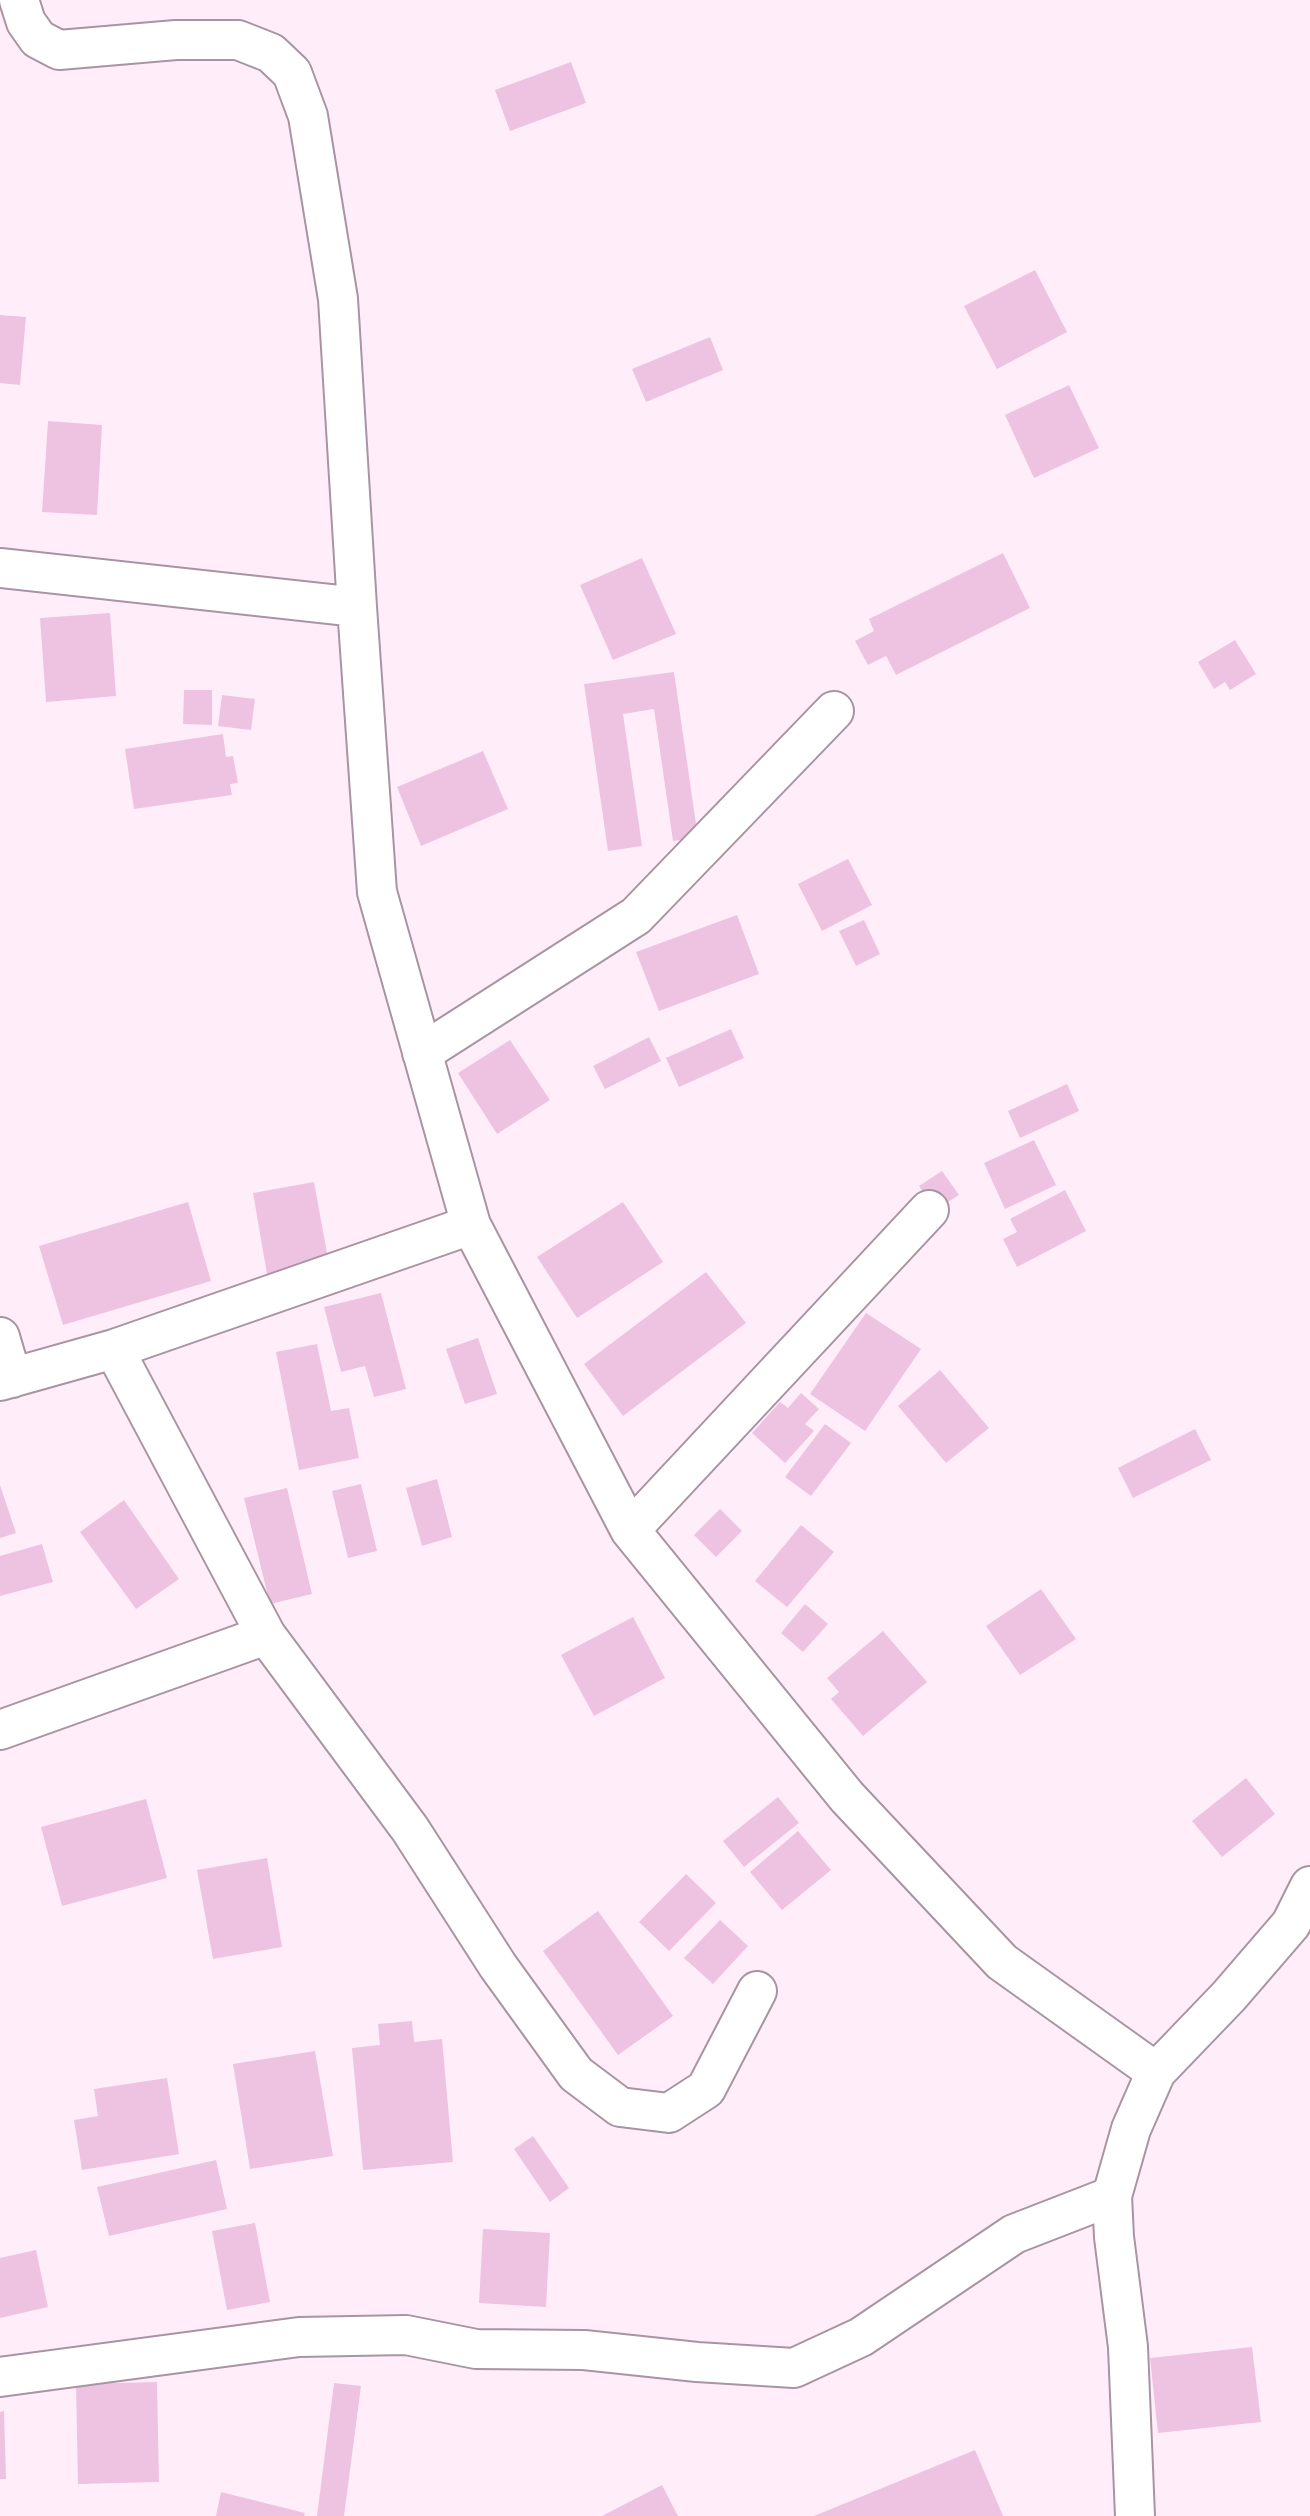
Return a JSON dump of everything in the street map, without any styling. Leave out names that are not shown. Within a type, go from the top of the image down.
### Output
[{"type":"street","points":[[19,0],[26,22],[38,39],[59,50],[176,40],[238,40],[271,53],[292,74],[308,116],[338,299],[377,892],[471,1225],[630,1530],[847,1797],[1002,1962],[1156,2072]]},
{"type":"street","points":[[0,568],[357,607]]},
{"type":"street","points":[[422,1053],[636,916],[834,711]]},
{"type":"street","points":[[630,1530],[929,1210]]},
{"type":"street","points":[[0,1337],[6,1379],[114,1349],[471,1225]]},
{"type":"street","points":[[114,1349],[266,1635],[410,1829],[498,1966],[576,2074],[621,2107],[669,2113],[705,2089],[757,1991]]},
{"type":"street","points":[[0,1730],[266,1635]]},
{"type":"street","points":[[1135,2516],[1128,2347],[1114,2237],[1112,2196],[1131,2129],[1156,2072],[1291,1924],[1310,1886]]},
{"type":"street","points":[[0,2377],[299,2337],[406,2334],[476,2349],[584,2350],[697,2362],[794,2368],[861,2337],[1014,2234],[1112,2196]]},
{"type":"building","points":[[571,62],[586,103],[510,131],[495,90]]},
{"type":"building","points":[[1035,270],[1067,332],[997,369],[964,306]]},
{"type":"building","points":[[0,315],[26,317],[20,385],[0,383]]},
{"type":"building","points":[[710,337],[723,370],[646,402],[632,369]]},
{"type":"building","points":[[1069,385],[1099,448],[1034,478],[1005,415]]},
{"type":"building","points":[[48,421],[102,425],[97,515],[42,512]]},
{"type":"building","points":[[1003,553],[1030,608],[896,675],[886,656],[868,665],[855,641],[874,631],[869,619]]},
{"type":"building","points":[[642,558],[676,634],[613,660],[580,585]]},
{"type":"building","points":[[110,613],[116,696],[46,702],[40,618]]},
{"type":"building","points":[[1235,640],[1256,674],[1230,690],[1225,682],[1214,689],[1198,662]]},
{"type":"building","points":[[674,672],[698,838],[673,841],[654,709],[623,714],[642,846],[608,851],[584,684]]},
{"type":"building","points":[[184,690],[212,690],[212,725],[183,724]]},
{"type":"building","points":[[222,695],[255,699],[251,730],[218,726]]},
{"type":"building","points":[[223,734],[226,757],[233,756],[238,783],[230,784],[232,795],[134,809],[125,749]]},
{"type":"building","points":[[483,751],[508,809],[421,846],[397,787]]},
{"type":"building","points":[[848,859],[872,905],[822,931],[798,884]]},
{"type":"building","points":[[737,915],[759,974],[659,1011],[636,952]]},
{"type":"building","points":[[864,920],[880,954],[856,966],[839,931]]},
{"type":"building","points":[[731,1029],[744,1058],[679,1087],[666,1058]]},
{"type":"building","points":[[649,1037],[661,1061],[605,1089],[593,1066]]},
{"type":"building","points":[[510,1040],[550,1100],[497,1134],[458,1073]]},
{"type":"building","points":[[1067,1084],[1079,1111],[1020,1138],[1008,1111]]},
{"type":"building","points":[[1034,1140],[1056,1185],[1005,1209],[984,1163]]},
{"type":"building","points":[[942,1171],[959,1195],[935,1210],[919,1186]]},
{"type":"building","points":[[314,1182],[329,1264],[267,1274],[253,1193]]},
{"type":"building","points":[[1065,1190],[1086,1231],[1017,1267],[1003,1239],[1017,1232],[1010,1219]]},
{"type":"building","points":[[188,1202],[211,1281],[63,1325],[39,1246]]},
{"type":"building","points":[[623,1202],[663,1262],[577,1318],[537,1257]]},
{"type":"building","points":[[706,1272],[746,1323],[623,1416],[584,1364]]},
{"type":"building","points":[[381,1293],[406,1389],[374,1397],[365,1366],[341,1372],[324,1307]]},
{"type":"building","points":[[866,1313],[921,1349],[865,1431],[810,1394]]},
{"type":"building","points":[[478,1338],[497,1394],[465,1404],[446,1349]]},
{"type":"building","points":[[317,1344],[331,1411],[349,1408],[359,1458],[299,1470],[276,1352]]},
{"type":"building","points":[[940,1370],[989,1428],[946,1463],[898,1406]]},
{"type":"building","points":[[801,1393],[819,1409],[805,1424],[814,1431],[785,1463],[752,1433],[780,1402],[788,1408]]},
{"type":"building","points":[[825,1424],[851,1443],[811,1496],[785,1477]]},
{"type":"building","points":[[1195,1429],[1211,1460],[1133,1498],[1118,1468]]},
{"type":"building","points":[[437,1479],[452,1537],[422,1546],[406,1488]]},
{"type":"building","points":[[361,1484],[377,1551],[348,1558],[332,1491]]},
{"type":"building","points":[[0,1485],[16,1533],[0,1538]]},
{"type":"building","points":[[287,1488],[312,1594],[270,1604],[244,1498]]},
{"type":"building","points":[[124,1500],[179,1579],[136,1609],[80,1532]]},
{"type":"building","points":[[720,1509],[742,1531],[716,1557],[694,1535]]},
{"type":"building","points":[[801,1525],[834,1552],[787,1607],[755,1581]]},
{"type":"building","points":[[42,1544],[53,1582],[0,1596],[0,1556]]},
{"type":"building","points":[[1041,1589],[1076,1639],[1020,1675],[986,1626]]},
{"type":"building","points":[[805,1604],[828,1624],[803,1652],[781,1633]]},
{"type":"building","points":[[633,1617],[665,1678],[594,1716],[561,1655]]},
{"type":"building","points":[[883,1631],[927,1682],[863,1736],[831,1699],[839,1692],[827,1678]]},
{"type":"building","points":[[1246,1778],[1275,1814],[1222,1857],[1192,1821]]},
{"type":"building","points":[[778,1797],[799,1823],[744,1867],[723,1841]]},
{"type":"building","points":[[146,1799],[167,1878],[62,1906],[41,1827]]},
{"type":"building","points":[[798,1831],[831,1870],[782,1910],[750,1872]]},
{"type":"building","points":[[267,1858],[282,1947],[213,1959],[197,1870]]},
{"type":"building","points":[[686,1874],[716,1903],[669,1951],[639,1922]]},
{"type":"building","points":[[598,1911],[673,2016],[618,2055],[543,1951]]},
{"type":"building","points":[[720,1920],[748,1946],[713,1984],[684,1958]]},
{"type":"building","points":[[412,2021],[414,2042],[442,2039],[453,2162],[363,2170],[352,2048],[380,2045],[378,2024]]},
{"type":"building","points":[[315,2051],[333,2156],[250,2169],[233,2064]]},
{"type":"building","points":[[167,2078],[179,2154],[82,2170],[74,2120],[98,2116],[94,2089]]},
{"type":"building","points":[[533,2136],[569,2188],[550,2202],[514,2149]]},
{"type":"building","points":[[216,2160],[227,2209],[109,2236],[97,2187]]},
{"type":"building","points":[[255,2223],[270,2302],[227,2310],[212,2231]]},
{"type":"building","points":[[483,2229],[550,2233],[546,2307],[479,2303]]},
{"type":"building","points":[[36,2250],[48,2307],[0,2318],[0,2258]]},
{"type":"building","points":[[1252,2347],[1261,2422],[1158,2433],[1150,2358]]},
{"type":"building","points":[[157,2382],[159,2482],[78,2484],[76,2384]]},
{"type":"building","points":[[334,2383],[361,2386],[344,2516],[317,2516]]},
{"type":"building","points":[[4,2411],[6,2479],[0,2479],[0,2412]]},
{"type":"building","points":[[975,2450],[1003,2516],[814,2516]]},
{"type":"building","points":[[662,2485],[678,2516],[602,2516]]},
{"type":"building","points":[[221,2492],[305,2513],[304,2516],[216,2516]]}]
